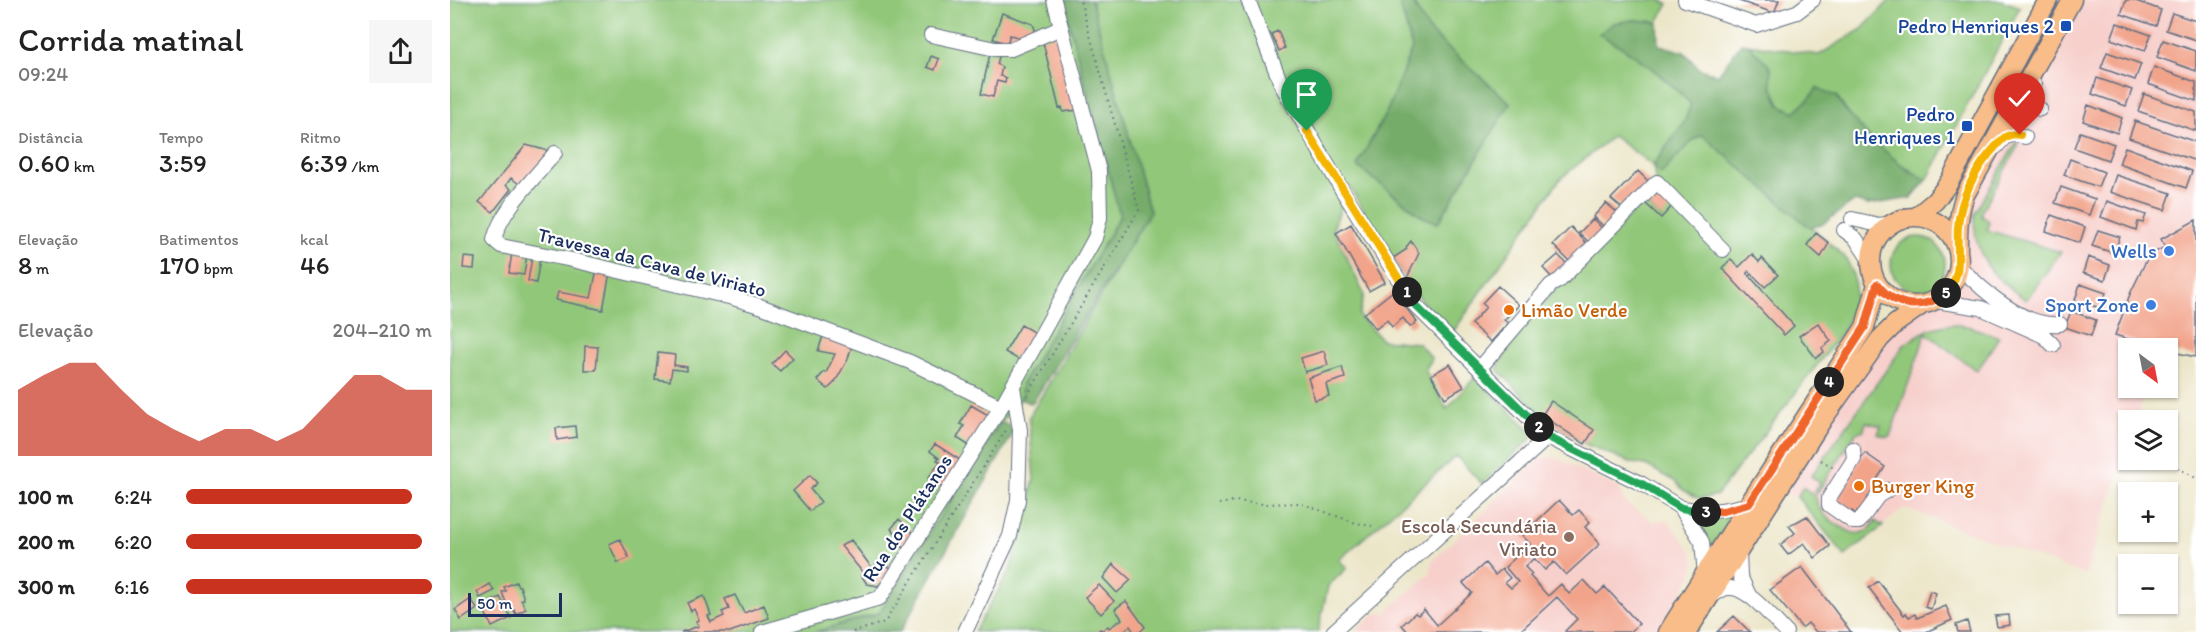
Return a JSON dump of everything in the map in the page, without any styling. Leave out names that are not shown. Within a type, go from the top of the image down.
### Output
[{"type":"main road","points":[[1929,303],[1909,305],[1896,302],[1886,294],[1877,284],[1873,274],[1872,250],[1884,230],[1894,223],[1916,217],[1935,201],[1948,184],[2048,0]]},
{"type":"main road","points":[[1687,632],[1823,419],[1880,339],[1895,324],[1947,292],[1955,280],[1959,258],[1958,227],[1961,206],[2072,0]]},
{"type":"main road","points":[[1916,217],[1930,220],[1943,227],[1953,238],[1959,258]]},
{"type":"main road","points":[[1668,632],[1865,327],[1877,284]]},
{"type":"street","name":"Rua dos Plátanos","points":[[762,632],[880,598],[1013,387],[1095,238],[1100,218],[1099,171],[1053,0]]},
{"type":"street","points":[[1248,0],[1282,86],[1342,190],[1414,304],[1548,437],[1642,484],[1681,508],[1707,512],[1723,511],[1749,504]]},
{"type":"street","points":[[1685,0],[1756,26],[1797,12],[1813,0]]},
{"type":"street","points":[[931,35],[995,49],[1011,50],[1062,28]]},
{"type":"street","points":[[2040,109],[2029,102],[2027,95],[2050,55],[2050,39]]},
{"type":"street","points":[[1986,157],[2008,135],[2015,133],[2025,137]]},
{"type":"street","name":"Travessa da Cava de Viriato","points":[[555,153],[512,205],[499,225],[494,240],[501,246],[572,260],[760,306],[910,362],[1001,407]]},
{"type":"street","points":[[1480,369],[1551,285],[1560,280],[1657,182],[1723,249]]},
{"type":"street","points":[[1871,262],[1848,225],[1894,223]]},
{"type":"street","points":[[1959,258],[1978,286],[1996,301],[2034,319],[2052,325],[2060,324]]},
{"type":"street","points":[[1929,303],[1981,308],[2044,336],[2053,345]]},
{"type":"street","points":[[966,632],[1010,536],[1018,500],[1020,430],[1013,387]]},
{"type":"street","points":[[1333,632],[1548,437]]},
{"type":"street","points":[[1853,449],[1854,459],[1829,498],[1829,505],[1853,522],[1859,522],[1878,496],[1888,490]]},
{"type":"street","points":[[1681,508],[1702,542],[1705,574]]},
{"type":"street","points":[[1739,551],[1740,576],[1749,595]]},
{"type":"street","points":[[1707,600],[1725,588],[1740,590],[1749,595],[1786,632]]},
{"type":"path","points":[[1821,460],[1834,468]]},
{"type":"path","points":[[2178,468],[2196,478]]},
{"type":"path","points":[[1220,504],[1234,501],[1263,504],[1300,503],[1356,523],[1372,526]]},
{"type":"shaded area","points":[[2078,0],[2196,0],[2196,357],[2178,353],[2178,338],[2118,338],[2118,398],[2143,398],[2139,410],[2118,410],[2119,470],[2085,575],[1904,508],[1845,556],[1797,497],[1778,490],[1895,324],[1957,284],[1953,238],[1967,194]]},
{"type":"shaded area","name":"Escola Secundária Viriato","points":[[1556,458],[1619,488],[1624,502],[1653,522],[1667,519],[1692,552],[1695,561],[1692,575],[1658,632],[1355,632],[1376,613],[1384,614],[1431,572],[1431,562],[1539,459]]},
{"type":"green space","points":[[450,0],[1063,0],[1120,216],[1022,384],[1021,399],[1000,423],[879,613],[815,632],[450,632]]},
{"type":"green space","points":[[1063,0],[1091,0],[1150,212],[1033,402],[1029,403],[1021,399],[1022,384],[1120,216]]},
{"type":"green space","points":[[1091,0],[1399,0],[1412,48],[1388,109],[1357,166],[1422,216],[1438,223],[1510,103],[1430,32],[1411,0],[1661,0],[1668,4],[1658,22],[1634,20],[1600,34],[1648,65],[1691,104],[1685,121],[1653,166],[1613,136],[1560,179],[1453,332],[1426,306],[1406,280],[1349,186],[1333,229],[1364,294],[1359,316],[1382,340],[1418,343],[1432,359],[1425,370],[1447,409],[1475,377],[1531,431],[1533,437],[1482,484],[1456,456],[1339,560],[1347,568],[1328,586],[1318,632],[974,632],[1010,570],[1034,480],[1029,417],[1150,212]]},
{"type":"green space","points":[[1399,0],[1411,0],[1430,32],[1510,103],[1438,223],[1422,216],[1357,166],[1388,109],[1412,48]]},
{"type":"green space","points":[[1890,0],[2001,0],[2020,7],[1927,180],[1901,164],[1876,144],[1854,121],[1836,96],[1810,98],[1794,112],[1780,105],[1771,84],[1771,68],[1748,44],[1819,55],[1862,29]]},
{"type":"green space","points":[[1634,20],[1658,22],[1659,45],[1684,52],[1700,69],[1718,75],[1741,43],[1748,44],[1771,68],[1771,84],[1780,105],[1794,112],[1810,98],[1817,88],[1836,96],[1870,138],[1906,169],[1927,180],[1911,198],[1868,205],[1855,201],[1821,225],[1810,228],[1702,135],[1693,140],[1661,174],[1653,166],[1685,121],[1691,104],[1648,65],[1599,34],[1614,23]]},
{"type":"green space","points":[[1702,135],[1844,256],[1850,266],[1855,286],[1853,306],[1840,335],[1717,495],[1700,499],[1646,465],[1632,463],[1585,444],[1542,415],[1497,369],[1513,341],[1551,294],[1644,202],[1661,218],[1653,166],[1661,173],[1693,140]]},
{"type":"green space","points":[[2017,141],[2018,146],[1982,211],[1982,216],[1989,221],[1987,230],[2061,252],[2026,300],[1994,274],[1988,266],[1979,248],[1974,222],[1975,213]]},
{"type":"green space","points":[[1913,237],[1923,237],[1933,241],[1941,249],[1945,264],[1941,279],[1933,287],[1923,291],[1913,291],[1903,287],[1895,279],[1891,269],[1891,259],[1895,249],[1903,241]]},
{"type":"green space","points":[[1955,324],[1999,337],[1977,371],[1926,333],[1890,436],[1878,434],[1881,426],[1866,422],[1864,430],[1856,433],[1817,493],[1814,491],[1820,483],[1811,476],[1904,345],[1928,330]]},
{"type":"green space","points":[[1000,423],[1008,424],[1013,433],[900,632],[815,632],[879,613]]},
{"type":"green space","points":[[1803,487],[1816,497],[1825,515],[1855,534],[1868,531],[1875,521],[1883,526],[1845,556],[1797,497]]},
{"type":"green space","points":[[1689,513],[1709,519],[1732,517],[1709,552],[1702,528]]},
{"type":"building","points":[[1736,0],[1779,0],[1774,13]]},
{"type":"building","points":[[2126,0],[2133,0],[2161,10],[2156,26],[2121,14]]},
{"type":"building","points":[[1002,13],[1033,24],[1037,35],[1026,39],[1010,35],[1007,43],[993,39]]},
{"type":"building","points":[[2172,13],[2196,21],[2196,40],[2166,30]]},
{"type":"building","points":[[2117,23],[2151,35],[2145,51],[2111,39]]},
{"type":"building","points":[[1278,31],[1285,48],[1279,51],[1271,34]]},
{"type":"building","points":[[1060,35],[1078,110],[1063,112],[1062,107],[1059,108],[1042,38]]},
{"type":"building","points":[[2163,40],[2196,51],[2196,71],[2157,57]]},
{"type":"building","points":[[2107,52],[2141,64],[2135,80],[2101,68]]},
{"type":"building","points":[[990,54],[999,57],[997,64],[1002,67],[1000,76],[1006,78],[1005,83],[997,81],[993,97],[981,94]]},
{"type":"building","points":[[931,56],[939,59],[935,70],[927,67]]},
{"type":"building","points":[[2154,67],[2196,82],[2196,101],[2148,84]]},
{"type":"building","points":[[2097,78],[2132,90],[2126,106],[2092,94]]},
{"type":"building","points":[[2144,94],[2196,112],[2196,131],[2138,111]]},
{"type":"building","points":[[2088,105],[2122,118],[2117,133],[2083,121]]},
{"type":"building","points":[[2135,121],[2196,142],[2196,161],[2129,138]]},
{"type":"building","points":[[2080,132],[2114,144],[2108,160],[2074,148]]},
{"type":"building","points":[[526,145],[552,152],[522,186],[511,178],[506,185],[511,189],[493,212],[479,202]]},
{"type":"building","points":[[2125,147],[2192,171],[2186,188],[2119,164]]},
{"type":"building","points":[[2070,159],[2104,172],[2098,187],[2064,175]]},
{"type":"building","points":[[1638,171],[1650,183],[1624,210],[1611,199]]},
{"type":"building","points":[[2116,175],[2171,193],[2165,210],[2110,192]]},
{"type":"building","points":[[2061,187],[2095,199],[2089,215],[2055,203]]},
{"type":"building","points":[[1656,189],[1673,205],[1661,218],[1644,202]]},
{"type":"building","points":[[2107,201],[2146,215],[2143,223],[2138,222],[2136,230],[2101,217]]},
{"type":"building","points":[[1606,203],[1619,214],[1606,228],[1593,217]]},
{"type":"building","points":[[2051,215],[2085,227],[2080,243],[2046,231]]},
{"type":"building","points":[[1593,219],[1605,231],[1592,245],[1579,233]]},
{"type":"building","points":[[2196,220],[2196,357],[2178,353],[2178,338],[2124,338],[2115,335],[2130,294],[2149,255],[2165,247],[2161,239]]},
{"type":"building","points":[[1351,224],[1385,282],[1369,291],[1336,233]]},
{"type":"building","points":[[1571,227],[1590,247],[1572,264],[1553,245]]},
{"type":"building","points":[[2098,230],[2120,237],[2114,253],[2092,246]]},
{"type":"building","points":[[1816,233],[1829,243],[1821,257],[1807,245]]},
{"type":"building","points":[[1411,241],[1419,253],[1406,280],[1393,258],[1407,249]]},
{"type":"building","points":[[512,252],[527,254],[524,275],[509,273]]},
{"type":"building","points":[[1752,254],[1759,262],[1762,258],[1778,275],[1765,287],[1749,271],[1747,273],[1794,326],[1784,335],[1722,268],[1731,259],[1739,267]]},
{"type":"building","points":[[1558,255],[1570,267],[1555,281],[1543,268]]},
{"type":"building","points":[[464,257],[475,258],[474,269],[463,268]]},
{"type":"building","points":[[532,257],[540,258],[536,283],[528,281]]},
{"type":"building","points":[[2088,257],[2110,265],[2105,280],[2083,273]]},
{"type":"building","points":[[597,269],[610,272],[603,310],[556,300],[558,292],[591,298]]},
{"type":"building","points":[[2080,284],[2106,293],[2100,308],[2075,300]]},
{"type":"building","points":[[1498,286],[1519,305],[1504,320],[1508,323],[1491,342],[1471,324],[1486,307],[1482,303]]},
{"type":"building","points":[[1393,291],[1417,322],[1410,327],[1403,318],[1392,327],[1387,320],[1376,329],[1364,314]]},
{"type":"building","points":[[2071,311],[2096,320],[2091,336],[2065,327]]},
{"type":"building","points":[[1818,323],[1831,341],[1822,348],[1824,352],[1816,358],[1799,336]]},
{"type":"building","points":[[1021,325],[1037,334],[1021,361],[1005,352]]},
{"type":"building","points":[[823,336],[852,345],[848,359],[835,382],[828,389],[817,380],[824,372],[826,373],[835,354],[818,351]]},
{"type":"building","points":[[585,346],[598,347],[596,370],[584,370]]},
{"type":"building","points":[[785,350],[793,358],[780,371],[772,364]]},
{"type":"building","points":[[1324,351],[1328,365],[1305,372],[1301,358]]},
{"type":"building","points":[[658,353],[675,355],[674,365],[687,367],[687,371],[672,369],[670,381],[655,379]]},
{"type":"building","points":[[1450,364],[1464,387],[1445,398],[1431,375]]},
{"type":"building","points":[[1342,367],[1345,378],[1326,384],[1329,396],[1315,400],[1308,378]]},
{"type":"building","points":[[1551,401],[1594,430],[1585,444],[1542,415]]},
{"type":"building","points":[[971,405],[990,416],[971,447],[957,438],[964,426],[960,424]]},
{"type":"building","points":[[575,426],[576,437],[557,440],[556,428]]},
{"type":"building","points":[[935,444],[963,462],[944,489],[928,478],[940,462],[937,460],[939,458],[930,451]]},
{"type":"building","name":"Burger King","points":[[1865,453],[1885,467],[1874,484],[1880,488],[1861,512],[1858,510],[1855,514],[1852,511],[1848,517],[1837,509],[1840,504],[1833,499],[1847,479],[1848,481],[1852,476],[1850,475]]},
{"type":"building","points":[[810,475],[817,483],[810,489],[821,502],[810,511],[793,491]]},
{"type":"building","points":[[1559,500],[1573,515],[1579,510],[1590,522],[1585,527],[1600,544],[1566,575],[1554,562],[1545,570],[1534,558],[1525,567],[1548,596],[1561,584],[1569,594],[1584,580],[1597,594],[1605,587],[1639,624],[1630,632],[1566,632],[1577,619],[1557,597],[1519,632],[1408,632],[1402,625],[1415,613],[1418,615],[1424,609],[1437,625],[1472,593],[1463,583],[1485,563],[1495,575],[1502,569],[1510,578],[1505,582],[1511,588],[1518,582],[1505,567],[1530,544],[1522,535]]},
{"type":"building","points":[[1807,516],[1830,546],[1815,558],[1804,543],[1788,555],[1780,545],[1795,533],[1789,526]]},
{"type":"building","points":[[899,519],[917,537],[907,550],[897,543],[900,537],[891,529]]},
{"type":"building","points":[[620,539],[629,558],[618,563],[609,544]]},
{"type":"building","points":[[851,540],[872,568],[880,560],[893,570],[878,586],[867,584],[861,575],[864,574],[841,546]]},
{"type":"building","points":[[1113,564],[1131,580],[1117,593],[1103,578]]},
{"type":"building","points":[[1802,567],[1851,632],[1816,632],[1808,623],[1802,628],[1770,590]]},
{"type":"building","points":[[1878,581],[1904,615],[1906,613],[1909,617],[1915,614],[1917,618],[1946,606],[1952,620],[1926,632],[1903,632],[1869,588]]},
{"type":"building","points":[[516,582],[520,586],[524,599],[521,600],[526,609],[516,614],[510,604],[507,605],[502,592],[506,591],[504,587]]},
{"type":"building","points":[[490,584],[494,591],[480,598],[477,592]]},
{"type":"building","points":[[1099,585],[1114,601],[1101,614],[1085,597]]},
{"type":"building","points":[[1930,591],[1936,593],[1931,609],[1925,607]]},
{"type":"building","points":[[735,595],[744,613],[764,605],[769,618],[730,632],[681,632],[699,626],[694,609],[691,611],[687,603],[704,596],[711,615],[708,616],[711,622],[724,616],[722,612],[729,609],[725,599]]},
{"type":"building","points":[[500,597],[511,618],[492,627],[482,606]]},
{"type":"building","points":[[471,599],[477,609],[461,620],[455,610]]},
{"type":"building","points":[[1126,601],[1145,627],[1140,632],[1134,632],[1130,626],[1123,632],[1097,632],[1108,626],[1109,628],[1122,619],[1115,609]]},
{"type":"building","points":[[2009,615],[2010,625],[1997,627],[1995,616]]},
{"type":"building","points":[[1734,616],[1750,632],[1717,632]]},
{"type":"building","points":[[1967,621],[1970,632],[1958,632],[1956,625]]},
{"type":"place","name":"Pedro Henriques 2","points":[[2066,26]]},
{"type":"place","name":"Pedro Henriques 1","points":[[1967,126]]},
{"type":"place","name":"Wells","points":[[2169,251]]},
{"type":"place","name":"Sport Zone","points":[[2151,305]]},
{"type":"place","name":"Limão Verde","points":[[1509,310]]},
{"type":"place","name":"Burger King","points":[[1859,486]]},
{"type":"place","name":"Escola Secundária Viriato","points":[[1569,537]]},
{"type":"route","points":[[1307,131],[1414,304],[1548,437],[1642,484],[1681,508],[1707,512],[1723,511],[1749,504],[1865,327],[1877,284],[1896,302],[1909,305],[1922,305],[1936,301],[1947,292],[1955,280],[1959,266],[1958,227],[1965,195],[1986,157],[2004,138],[2015,133],[2020,135]]}]
